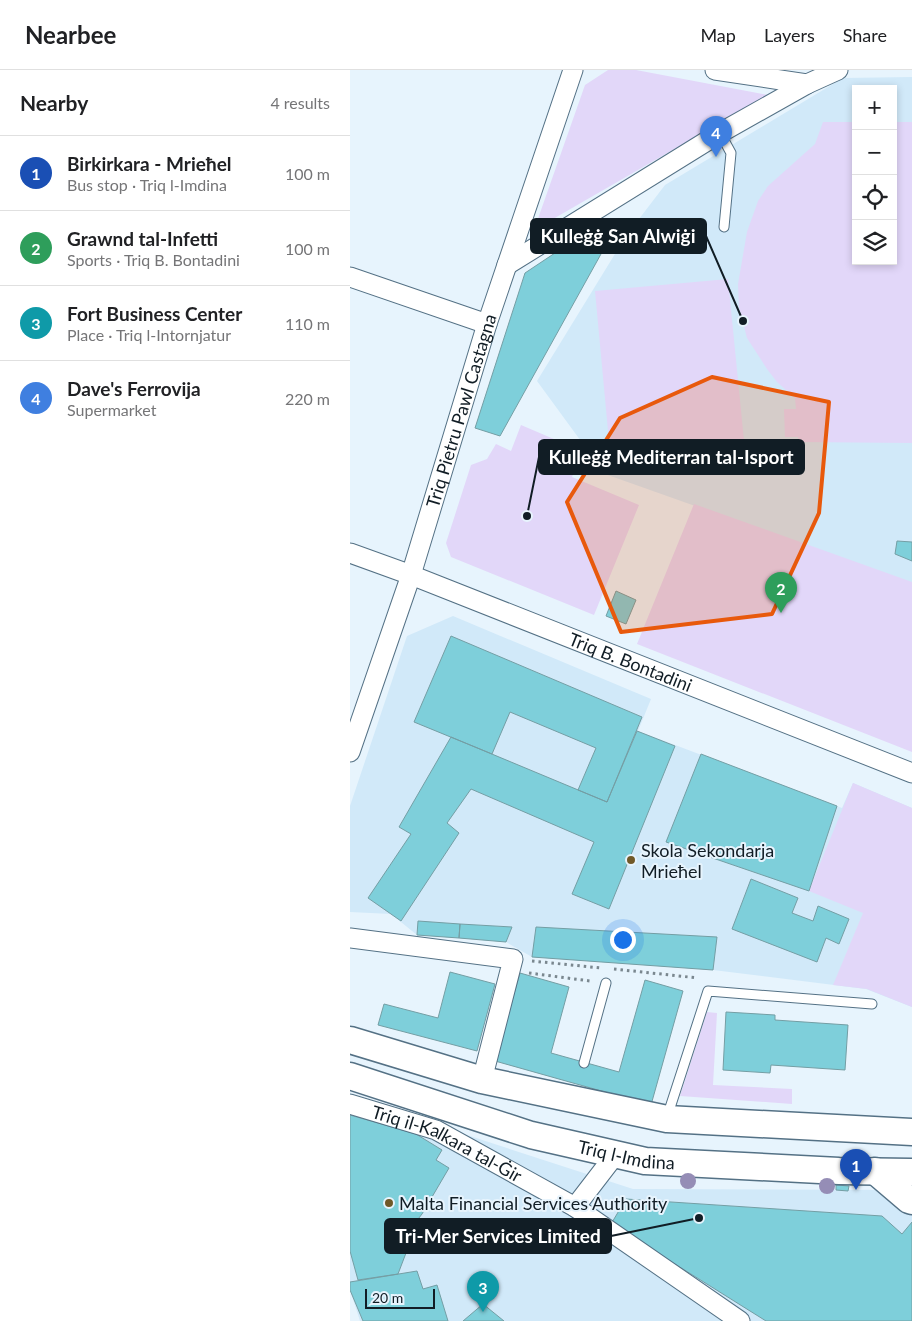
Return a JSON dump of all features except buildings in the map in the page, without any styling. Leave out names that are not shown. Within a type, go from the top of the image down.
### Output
[{"type":"main road","points":[[350,1040],[482,1080],[574,1096],[666,1119],[907,1134]]},
{"type":"main road","name":"Triq l-Imdina","points":[[350,1076],[531,1135],[645,1161],[839,1171],[912,1172]]},
{"type":"main road","points":[[875,1171],[912,1201]]},
{"type":"street","name":"Triq Pietru Pawl Castagna","points":[[350,752],[411,575],[487,324],[573,70]]},
{"type":"street","points":[[715,70],[807,84]]},
{"type":"street","points":[[507,264],[720,133],[807,84],[836,70]]},
{"type":"street","points":[[350,277],[487,324]]},
{"type":"street","name":"Triq B. Bontadini","points":[[350,553],[411,575],[912,773]]},
{"type":"street","points":[[350,938],[511,965],[482,1080]]},
{"type":"street","name":"Triq il-Kalkara tal-Ġir","points":[[350,1104],[436,1130],[575,1207],[740,1321]]},
{"type":"street","points":[[575,1207],[616,1155]]},
{"type":"lane","points":[[720,133],[732,153],[724,226]]},
{"type":"lane","points":[[584,1062],[606,983]]},
{"type":"lane","points":[[666,1119],[708,992],[872,1004]]},
{"type":"path","points":[[511,965],[606,983]]},
{"type":"highlighted area","points":[[712,377],[829,402],[819,513],[772,614],[621,632],[567,502],[620,418]]},
{"type":"shaded area","points":[[608,70],[636,70],[768,95],[534,230],[585,85]]},
{"type":"shaded area","points":[[912,77],[912,583],[605,474],[537,381],[626,236],[665,185],[843,78]]},
{"type":"shaded area","points":[[823,122],[852,122],[852,265],[897,265],[897,122],[912,122],[912,443],[799,442],[798,437],[785,437],[784,409],[796,409],[795,398],[777,382],[747,338],[739,307],[738,284],[747,232],[758,201],[768,186],[815,144]]},
{"type":"shaded area","points":[[728,279],[745,451],[611,463],[595,291]]},
{"type":"shaded area","points":[[521,425],[582,451],[572,477],[639,505],[594,615],[451,557],[446,543],[471,465],[487,459],[496,444],[511,451]]},
{"type":"shaded area","points":[[694,504],[912,582],[912,752],[637,644]]},
{"type":"shaded area","name":"Skola Sekondarja Mrieħel","points":[[453,616],[651,699],[638,731],[842,808],[853,783],[912,808],[912,1007],[866,989],[713,970],[532,957],[506,942],[417,935],[391,914],[350,912],[350,806],[407,636]]},
{"type":"shaded area","points":[[853,783],[912,808],[912,1007],[867,989],[833,985],[863,913],[809,891]]},
{"type":"shaded area","points":[[707,1012],[717,1013],[713,1085],[792,1089],[792,1104],[680,1096]]},
{"type":"shaded area","points":[[353,1098],[633,1189],[912,1190],[912,1321],[360,1321],[350,1290],[350,1099]]},
{"type":"place","name":"Dave's Ferrovija","points":[[716,157]]},
{"type":"place","name":"Kulleġġ San Alwiġi","points":[[743,321]]},
{"type":"place","name":"Kulleġġ Mediterran tal-Isport","points":[[527,516]]},
{"type":"place","name":"Grawnd tal-Infetti","points":[[781,613]]},
{"type":"place","name":"Skola Sekondarja Mrieħel","points":[[631,860]]},
{"type":"place","name":"Birkirkara - Mrieħel","points":[[856,1190]]},
{"type":"place","name":"Malta Financial Services Authority","points":[[389,1203]]},
{"type":"place","name":"Tri-Mer Services Limited","points":[[699,1218]]},
{"type":"place","name":"Fort Business Center","points":[[483,1312]]}]
